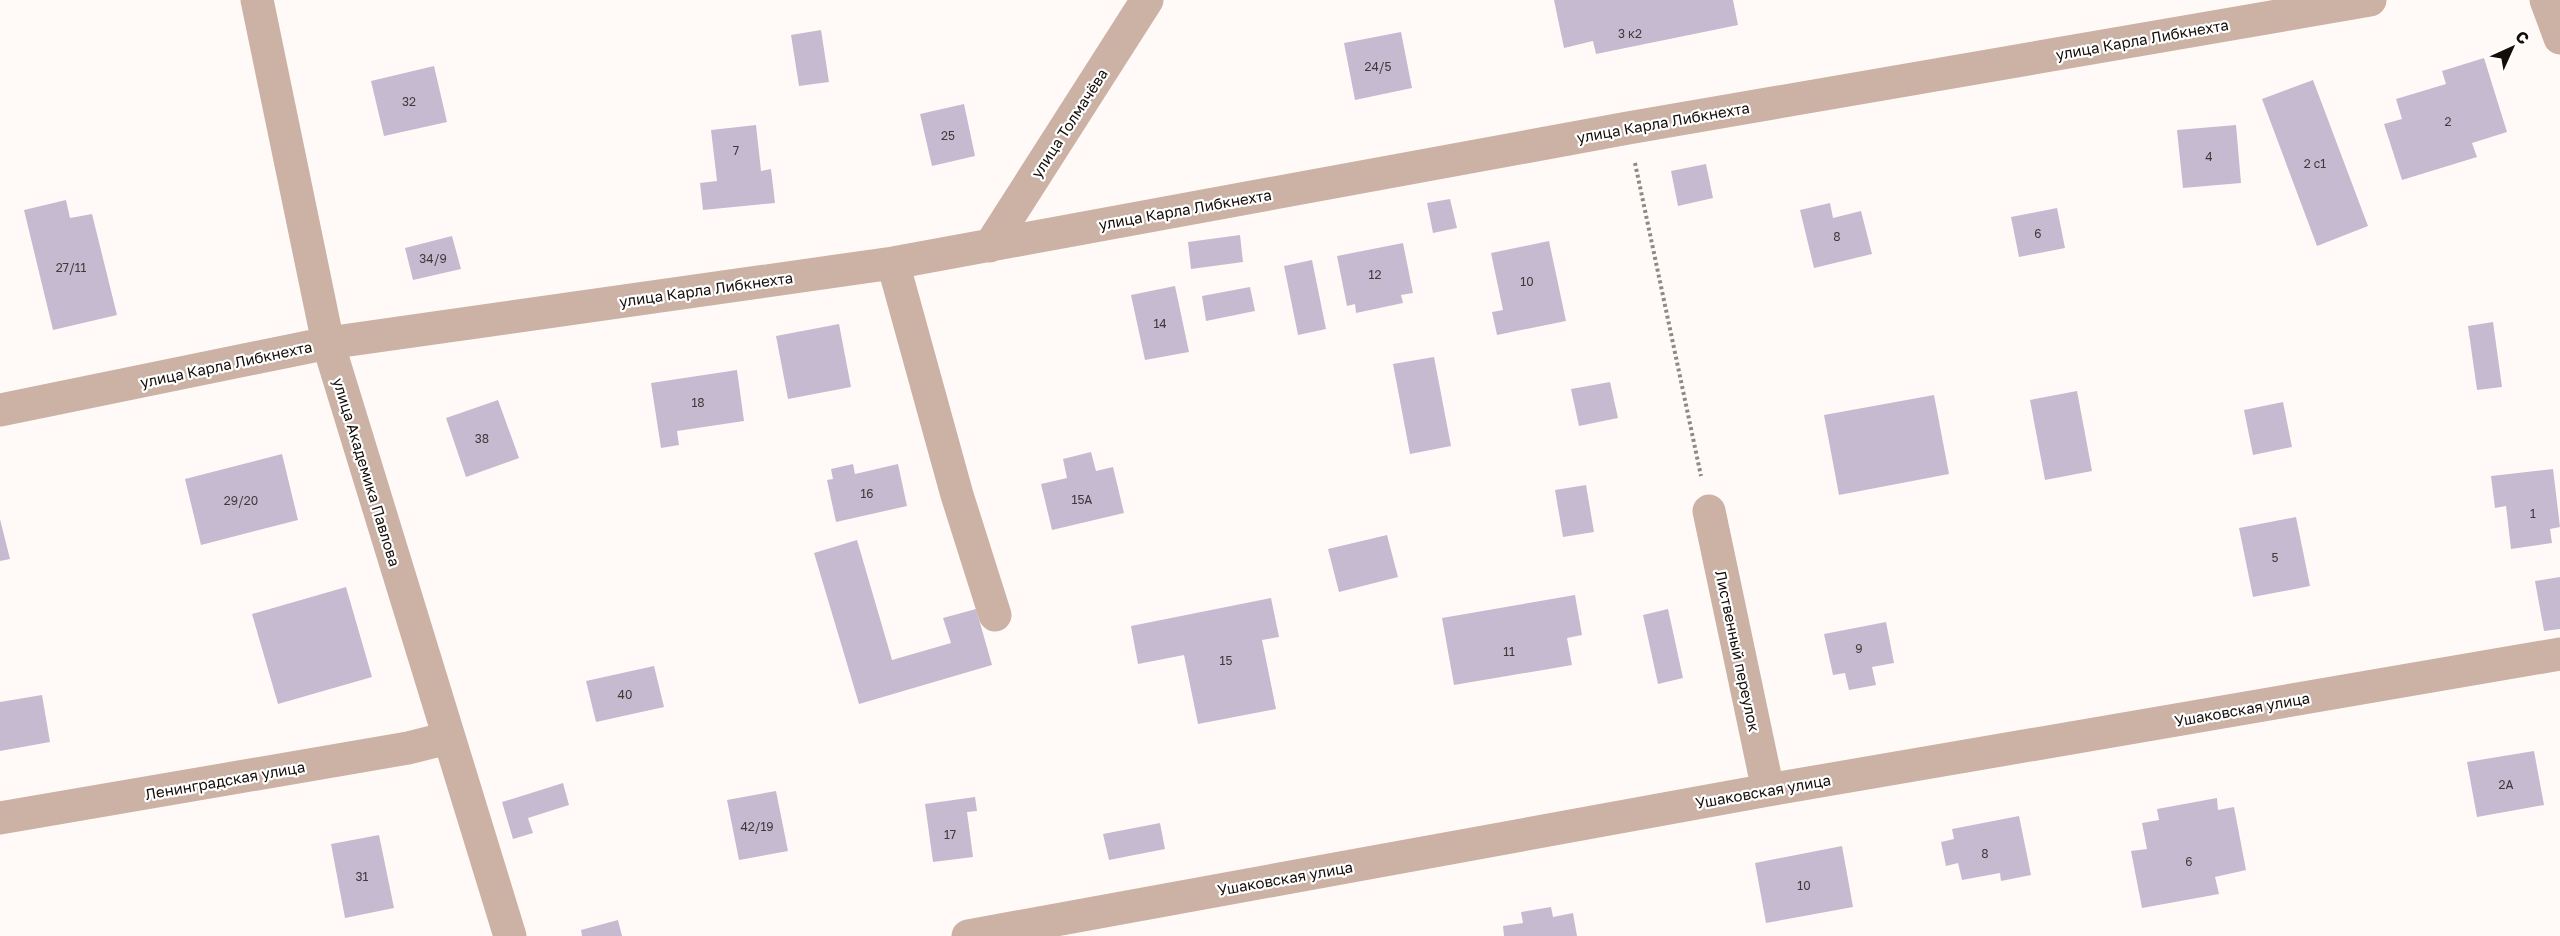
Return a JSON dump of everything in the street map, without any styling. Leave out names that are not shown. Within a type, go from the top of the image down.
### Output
[{"type":"street","name":"улица Академика Павлова","points":[[257,0],[328,343],[510,936]]},
{"type":"street","name":"улица Толмачёва","points":[[990,246],[1148,0]]},
{"type":"street","name":"улица Карла Либкнехта","points":[[0,410],[328,343],[893,263],[1628,128],[2370,0]]},
{"type":"street","points":[[2546,0],[2560,38]]},
{"type":"street","points":[[893,263],[957,495],[995,615]]},
{"type":"street","name":"Лиственный переулок","points":[[1709,512],[1768,790]]},
{"type":"street","name":"Ушаковская улица","points":[[968,936],[1768,790],[2560,654]]},
{"type":"street","name":"Ленинградская улица","points":[[0,818],[408,748],[448,738]]},
{"type":"path","points":[[1628,128],[1709,512]]},
{"type":"building","points":[[1554,0],[1733,0],[1738,25],[1596,54],[1593,41],[1564,48]]},
{"type":"building","points":[[821,30],[829,82],[799,86],[791,35]]},
{"type":"building","points":[[1401,32],[1412,88],[1355,100],[1344,43]]},
{"type":"building","points":[[2484,58],[2507,132],[2472,143],[2477,157],[2402,180],[2384,124],[2402,119],[2396,99],[2446,84],[2442,71]]},
{"type":"building","points":[[434,66],[447,122],[384,136],[371,81]]},
{"type":"building","points":[[2313,80],[2368,226],[2317,246],[2262,99]]},
{"type":"building","points":[[964,104],[975,156],[932,166],[920,114]]},
{"type":"building","points":[[756,125],[761,171],[771,169],[775,203],[703,210],[700,183],[717,181],[711,130]]},
{"type":"building","points":[[2236,125],[2241,183],[2183,188],[2177,130]]},
{"type":"building","points":[[1706,164],[1713,198],[1678,206],[1671,171]]},
{"type":"building","points":[[1450,199],[1457,228],[1433,233],[1427,203]]},
{"type":"building","points":[[66,200],[70,218],[92,214],[117,315],[53,330],[24,210]]},
{"type":"building","points":[[1830,203],[1833,218],[1861,211],[1872,254],[1814,268],[1800,210]]},
{"type":"building","points":[[2057,208],[2065,248],[2019,257],[2011,217]]},
{"type":"building","points":[[1240,235],[1243,262],[1191,269],[1188,242]]},
{"type":"building","points":[[452,236],[461,269],[413,280],[405,248]]},
{"type":"building","points":[[1549,241],[1566,321],[1497,335],[1492,312],[1503,310],[1491,253]]},
{"type":"building","points":[[1403,243],[1413,293],[1401,295],[1403,303],[1356,313],[1355,304],[1347,306],[1337,256]]},
{"type":"building","points":[[1312,260],[1326,329],[1298,335],[1284,266]]},
{"type":"building","points":[[1175,286],[1189,352],[1145,360],[1131,295]]},
{"type":"building","points":[[1250,287],[1255,311],[1206,321],[1202,296]]},
{"type":"building","points":[[2493,322],[2502,387],[2477,390],[2468,326]]},
{"type":"building","points":[[839,324],[851,387],[788,399],[776,336]]},
{"type":"building","points":[[1434,357],[1451,446],[1410,454],[1393,364]]},
{"type":"building","points":[[737,370],[744,421],[677,431],[679,445],[661,448],[651,383]]},
{"type":"building","points":[[1610,382],[1618,418],[1579,426],[1571,389]]},
{"type":"building","points":[[2077,391],[2092,471],[2045,480],[2030,400]]},
{"type":"building","points":[[1934,395],[1949,474],[1839,495],[1824,415]]},
{"type":"building","points":[[498,400],[519,458],[466,477],[446,418]]},
{"type":"building","points":[[2283,402],[2292,447],[2253,455],[2244,410]]},
{"type":"building","points":[[1091,452],[1096,471],[1113,467],[1124,513],[1052,530],[1041,484],[1067,478],[1063,459]]},
{"type":"building","points":[[282,454],[298,520],[201,545],[185,479]]},
{"type":"building","points":[[853,464],[855,474],[898,464],[907,506],[836,522],[827,480],[833,479],[831,469]]},
{"type":"building","points":[[2553,469],[2560,527],[2550,529],[2552,543],[2511,549],[2506,506],[2495,508],[2491,476]]},
{"type":"building","points":[[1586,485],[1594,532],[1563,537],[1555,490]]},
{"type":"building","points":[[2296,517],[2310,586],[2253,597],[2239,528]]},
{"type":"building","points":[[0,519],[10,559],[0,561]]},
{"type":"building","points":[[1387,535],[1398,577],[1339,592],[1328,549]]},
{"type":"building","points":[[857,540],[892,660],[951,643],[943,618],[976,609],[992,665],[859,704],[814,553]]},
{"type":"building","points":[[2560,577],[2560,629],[2544,631],[2535,581]]},
{"type":"building","points":[[346,587],[372,677],[278,704],[252,614]]},
{"type":"building","points":[[1575,595],[1582,635],[1567,638],[1572,665],[1454,685],[1442,618]]},
{"type":"building","points":[[1271,598],[1279,637],[1262,640],[1276,709],[1198,724],[1184,655],[1138,664],[1131,626]]},
{"type":"building","points":[[1668,609],[1683,678],[1658,684],[1643,615]]},
{"type":"building","points":[[1886,622],[1894,663],[1872,667],[1876,685],[1849,690],[1845,673],[1833,675],[1824,634]]},
{"type":"building","points":[[654,666],[664,707],[596,722],[586,681]]},
{"type":"building","points":[[42,695],[50,742],[0,751],[0,702]]},
{"type":"building","points":[[2534,751],[2544,805],[2477,817],[2467,762]]},
{"type":"building","points":[[563,783],[569,805],[528,818],[533,833],[513,839],[502,802]]},
{"type":"building","points":[[776,791],[788,851],[739,860],[727,800]]},
{"type":"building","points":[[975,797],[977,811],[967,812],[973,857],[933,862],[925,804]]},
{"type":"building","points":[[2217,798],[2218,810],[2234,807],[2246,870],[2215,877],[2219,894],[2142,908],[2131,851],[2147,849],[2142,823],[2159,820],[2157,809]]},
{"type":"building","points":[[2019,816],[2031,875],[2001,881],[2000,873],[1962,880],[1958,863],[1946,866],[1941,842],[1954,839],[1952,829]]},
{"type":"building","points":[[1160,823],[1165,849],[1109,860],[1103,834]]},
{"type":"building","points":[[379,835],[394,908],[345,918],[331,844]]},
{"type":"building","points":[[1842,846],[1853,907],[1766,923],[1755,863]]},
{"type":"building","points":[[1551,907],[1553,917],[1573,913],[1577,936],[1504,936],[1503,926],[1523,923],[1521,912]]},
{"type":"building","points":[[618,920],[622,936],[582,936],[581,930]]}]
